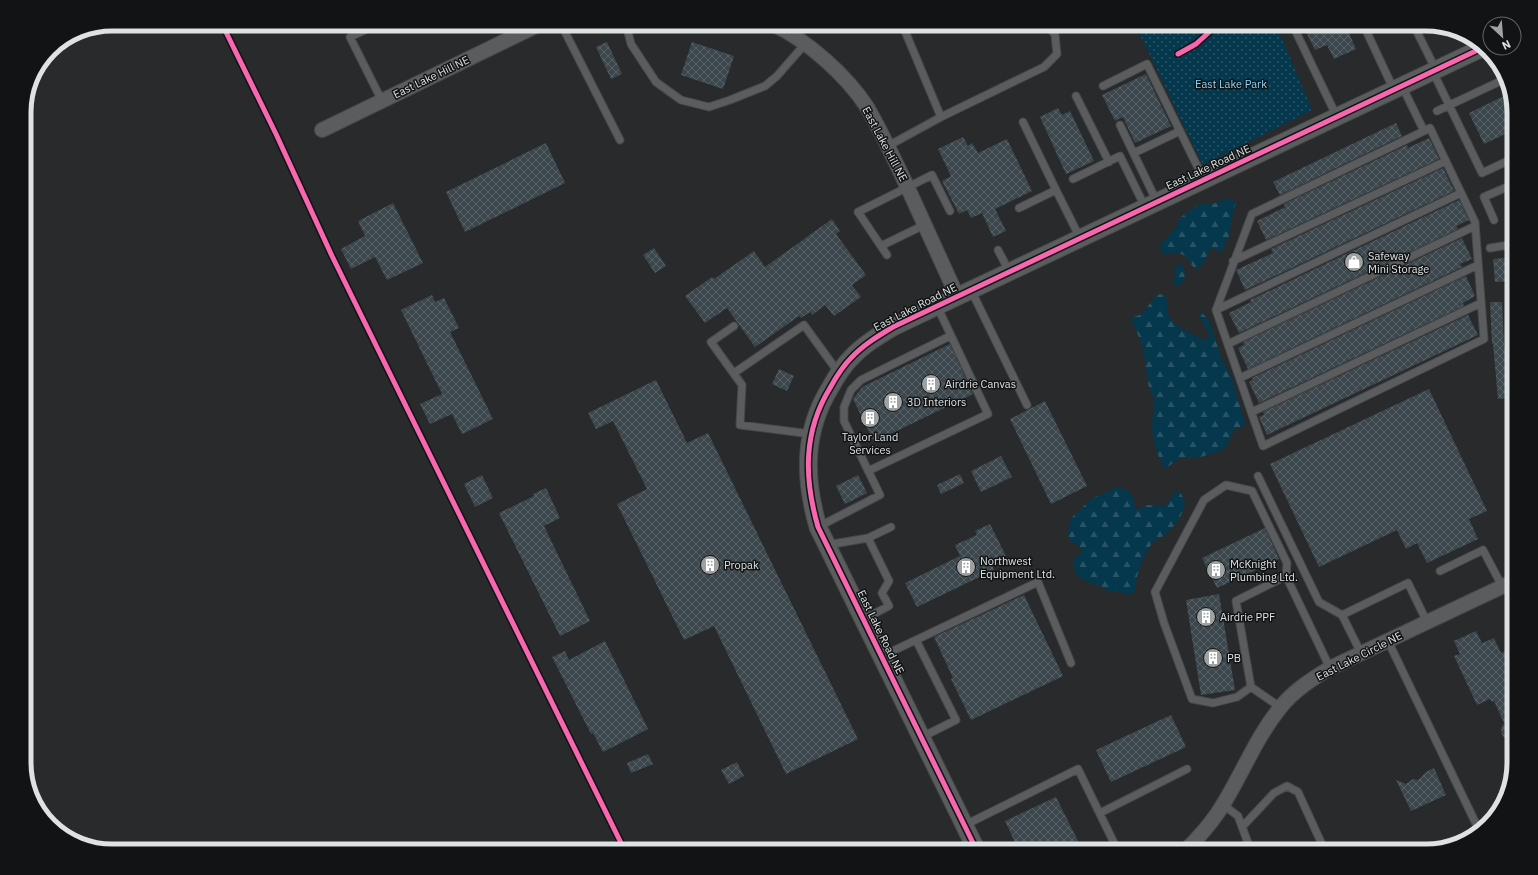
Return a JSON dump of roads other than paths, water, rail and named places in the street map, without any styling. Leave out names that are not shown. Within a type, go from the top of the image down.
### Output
[{"type":"street","name":"East Lake Hill NE","points":[[322,130],[382,101],[511,31]]},
{"type":"street","name":"East Lake Hill NE","points":[[788,31],[816,51],[842,76],[866,106],[888,146],[924,225],[964,293]]},
{"type":"street","name":"East Lake Road NE","points":[[974,844],[827,546],[818,527],[811,504],[808,486],[808,462],[811,434],[821,403],[838,373],[851,358],[874,339],[893,327],[1477,50]]},
{"type":"street","name":"East Lake Circle NE","points":[[1192,844],[1222,804],[1263,731],[1280,707],[1310,681],[1330,668],[1388,640],[1507,587]]},
{"type":"lane","points":[[364,31],[350,38],[382,101]]},
{"type":"lane","points":[[564,31],[620,140]]},
{"type":"lane","points":[[628,31],[631,44],[656,82],[681,100],[709,107],[764,86],[777,76],[806,44]]},
{"type":"lane","points":[[905,31],[940,117]]},
{"type":"lane","points":[[888,146],[940,117],[1044,67],[1057,54],[1055,35],[1052,31]]},
{"type":"lane","points":[[1296,31],[1337,117]]},
{"type":"lane","points":[[1367,31],[1424,132]]},
{"type":"lane","points":[[1416,31],[1449,105],[1482,173],[1507,161]]},
{"type":"lane","points":[[1103,86],[1147,64],[1204,180]]},
{"type":"lane","points":[[1437,111],[1501,81]]},
{"type":"lane","points":[[1076,96],[1109,162]]},
{"type":"lane","points":[[1023,122],[1080,238]]},
{"type":"lane","points":[[1120,125],[1134,153],[1151,205]]},
{"type":"lane","points":[[1430,128],[1446,161],[1475,222],[1484,340],[1263,446],[1216,310],[1233,261],[1252,214],[1430,128]]},
{"type":"lane","points":[[1134,153],[1180,131]]},
{"type":"lane","points":[[1073,179],[1120,156],[1151,205]]},
{"type":"lane","points":[[1233,261],[1446,161]]},
{"type":"lane","points":[[887,255],[858,212],[932,175],[950,211]]},
{"type":"lane","points":[[1494,220],[1484,197],[1507,187]]},
{"type":"lane","points":[[1019,208],[1056,190]]},
{"type":"lane","points":[[1216,310],[1461,193]]},
{"type":"lane","points":[[881,246],[924,225]]},
{"type":"lane","points":[[1228,344],[1475,226]]},
{"type":"lane","points":[[1490,248],[1507,245]]},
{"type":"lane","points":[[998,250],[1009,272]]},
{"type":"lane","points":[[1240,378],[1478,265]]},
{"type":"lane","points":[[964,293],[1027,405]]},
{"type":"lane","points":[[1252,412],[1481,303]]},
{"type":"lane","points":[[868,471],[988,414],[937,306]]},
{"type":"lane","points":[[734,373],[804,325],[838,373]]},
{"type":"lane","points":[[734,326],[711,342],[742,385],[740,425],[811,434]]},
{"type":"lane","points":[[818,527],[880,495],[844,422],[844,407],[851,390],[861,380],[950,336]]},
{"type":"lane","points":[[1258,476],[1319,602],[1342,616],[1361,653]]},
{"type":"lane","points":[[1251,687],[1236,697],[1213,703],[1192,699],[1164,623],[1156,592],[1204,500],[1226,485],[1252,491],[1287,563],[1286,576],[1330,668]]},
{"type":"lane","points":[[827,546],[868,538],[891,527]]},
{"type":"lane","points":[[863,619],[889,606],[882,593],[889,581],[868,538]]},
{"type":"lane","points":[[1440,571],[1484,550],[1507,582]]},
{"type":"lane","points":[[1280,707],[1251,687],[1236,601],[1286,576]]},
{"type":"lane","points":[[882,657],[1038,582],[1071,663]]},
{"type":"lane","points":[[1342,616],[1408,583],[1427,622]]},
{"type":"lane","points":[[916,640],[956,720],[921,737]]},
{"type":"lane","points":[[1388,640],[1477,825]]},
{"type":"lane","points":[[964,825],[1078,769],[1115,844]]},
{"type":"lane","points":[[1100,813],[1187,769]]},
{"type":"lane","points":[[1242,827],[1274,793],[1287,786],[1298,792],[1322,844]]},
{"type":"lane","points":[[1222,804],[1238,816],[1249,844]]},
{"type":"place","name":"Safeway Mini Storage","points":[[1354,262]]},
{"type":"place","name":"Airdrie Canvas","points":[[931,384]]},
{"type":"place","name":"3D Interiors","points":[[893,402]]},
{"type":"place","name":"Taylor Land Services","points":[[870,418]]},
{"type":"place","name":"Propak","points":[[710,565]]},
{"type":"place","name":"Northwest Equipment Ltd.","points":[[966,567]]},
{"type":"place","name":"McKnight Plumbing Ltd.","points":[[1216,570]]},
{"type":"place","name":"Airdrie PPF","points":[[1206,617]]},
{"type":"place","name":"PB","points":[[1213,658]]},
{"type":"park label","name":"East Lake Park","points":[[1231,84]]}]
